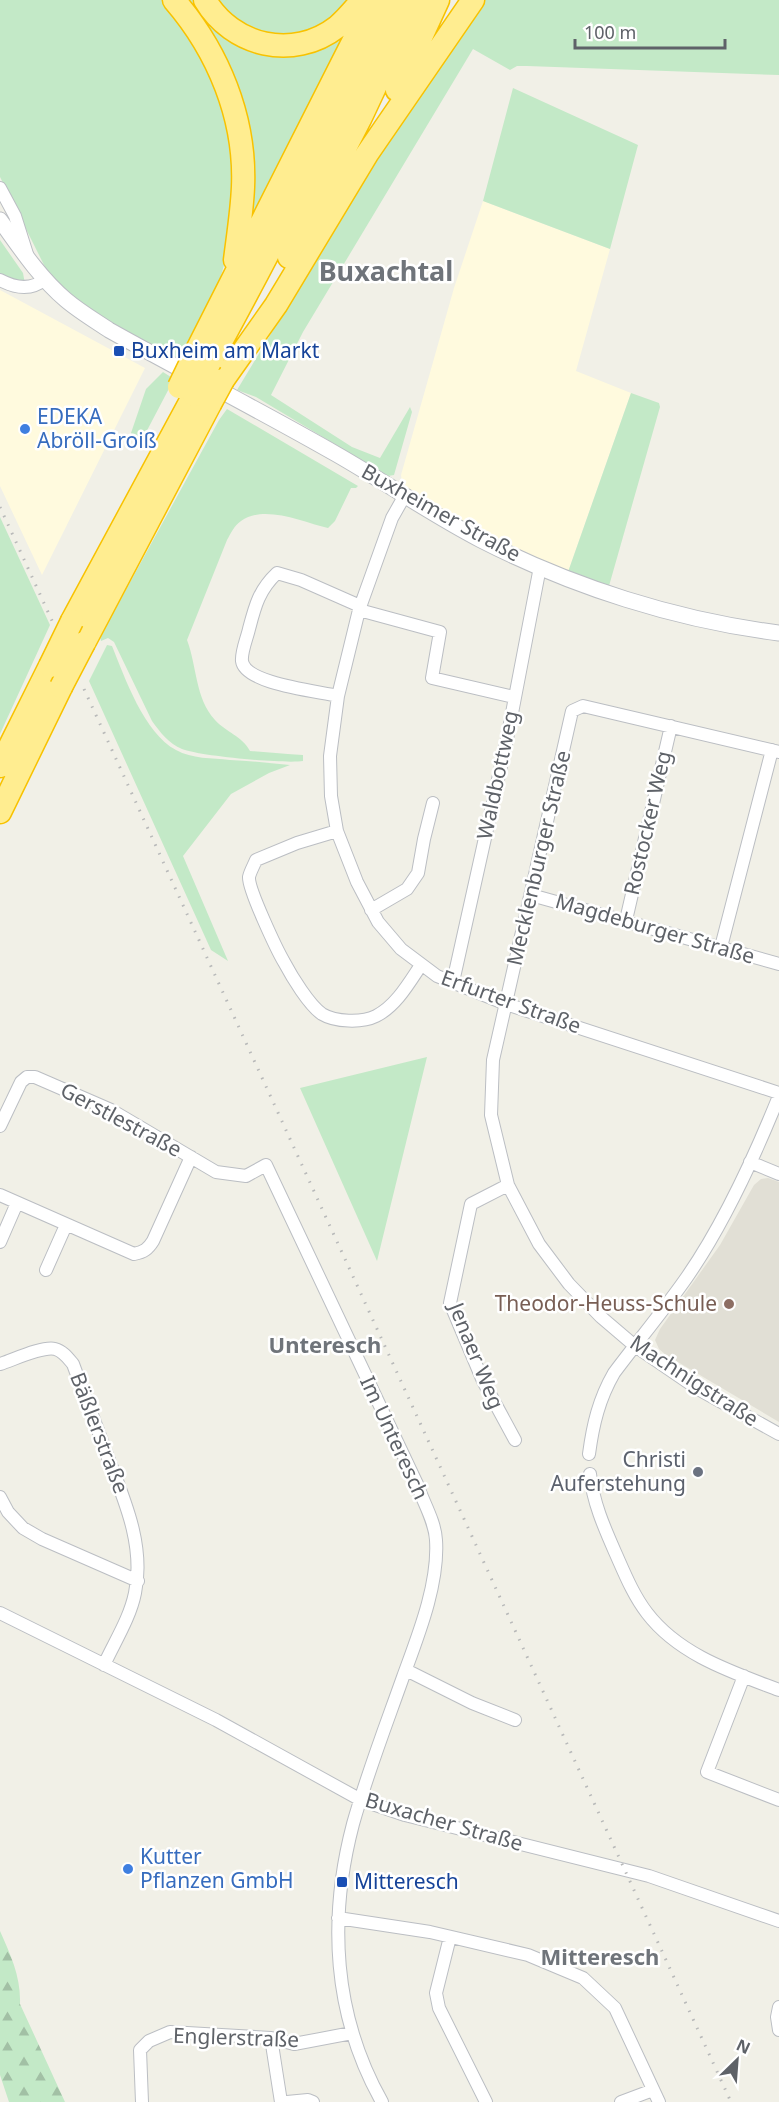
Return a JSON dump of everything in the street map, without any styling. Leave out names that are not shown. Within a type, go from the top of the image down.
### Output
[{"type":"highway","points":[[174,0],[209,47],[229,93],[243,165],[243,186],[232,279],[209,366]]},
{"type":"highway","points":[[204,0],[220,21],[243,37],[257,43],[282,46],[307,43],[328,33],[352,13],[362,0]]},
{"type":"highway","points":[[232,279],[358,32],[372,0]]},
{"type":"highway","points":[[0,812],[84,643],[194,395],[343,108],[393,0]]},
{"type":"highway","points":[[0,766],[117,536],[149,455],[194,395],[209,366],[275,285],[360,119],[416,0]]},
{"type":"highway","points":[[367,154],[438,0]]},
{"type":"highway","points":[[209,366],[276,305],[367,154],[473,0]]},
{"type":"street","points":[[0,188],[15,216],[29,261]]},
{"type":"street","name":"Buxheimer Straße","points":[[0,220],[29,261],[45,279],[66,300],[109,330],[251,406],[480,539],[540,567],[593,588],[649,606],[722,624],[779,633]]},
{"type":"street","points":[[0,280],[29,288],[45,279]]},
{"type":"street","name":"Erfurter Straße","points":[[405,495],[392,518],[360,608],[338,696],[330,756],[331,796],[337,831],[371,910],[388,936],[437,976],[506,1004],[779,1095]]},
{"type":"street","name":"Waldbottweg","points":[[453,982],[540,567]]},
{"type":"street","points":[[338,696],[260,679],[246,671],[242,660],[256,604],[265,584],[277,573],[301,580],[360,608],[441,632],[432,678],[514,697]]},
{"type":"street","name":"Mecklenburger Straße","points":[[506,1004],[572,711],[583,706],[671,726]]},
{"type":"street","points":[[671,726],[776,751],[721,947]]},
{"type":"street","name":"Rostocker Weg","points":[[626,920],[671,726]]},
{"type":"street","points":[[371,910],[407,889],[418,873],[433,803]]},
{"type":"street","points":[[337,831],[297,843],[256,860],[249,878],[284,962],[306,996],[323,1014],[341,1020],[362,1021],[376,1016],[399,998],[421,965]]},
{"type":"street","name":"Magdeburger Straße","points":[[531,895],[779,964]]},
{"type":"street","name":"Machnigstraße","points":[[506,1004],[493,1060],[491,1115],[508,1185],[539,1244],[569,1284],[601,1317],[635,1346],[708,1395],[779,1434]]},
{"type":"street","name":"Gerstlestraße","points":[[0,1126],[21,1082],[27,1077],[35,1077],[111,1110],[191,1157],[149,1248],[134,1254],[0,1196]]},
{"type":"street","points":[[589,1454],[592,1430],[601,1398],[614,1373],[686,1278],[705,1249],[750,1162],[779,1095]]},
{"type":"street","name":"Im Unteresch","points":[[191,1157],[216,1172],[236,1176],[246,1176],[266,1165],[417,1484],[436,1537],[434,1578],[406,1670],[353,1824],[338,1918],[343,1995],[352,2033],[368,2076],[382,2102]]},
{"type":"street","points":[[750,1162],[779,1174]]},
{"type":"street","name":"Jenaer Weg","points":[[508,1185],[471,1204],[450,1303],[483,1381],[515,1440]]},
{"type":"street","points":[[0,1242],[17,1203]]},
{"type":"street","points":[[46,1270],[66,1225]]},
{"type":"street","name":"Bäßlerstraße","points":[[0,1364],[46,1349],[55,1349],[64,1354],[73,1364],[130,1516],[137,1550],[138,1581],[131,1608],[104,1665]]},
{"type":"street","points":[[590,1474],[598,1512],[626,1576],[646,1612],[663,1632],[688,1651],[744,1677],[779,1690]]},
{"type":"street","points":[[0,1497],[8,1512],[23,1528],[42,1539],[138,1581]]},
{"type":"street","name":"Buxacher Straße","points":[[0,1613],[216,1720],[361,1800],[405,1815],[649,1876],[779,1921]]},
{"type":"street","points":[[406,1670],[472,1703],[515,1720]]},
{"type":"street","points":[[744,1677],[707,1772],[779,1800]]},
{"type":"street","points":[[338,1918],[450,1937],[528,1955],[583,1978],[615,2008],[659,2102]]},
{"type":"street","points":[[450,1937],[436,1994],[439,2008],[486,2102]]},
{"type":"street","points":[[779,2007],[777,2017],[779,2030]]},
{"type":"street","name":"Englerstraße","points":[[142,2102],[140,2050],[148,2041],[170,2032],[271,2038],[294,2044],[352,2033]]},
{"type":"street","points":[[271,2038],[281,2102]]},
{"type":"street","points":[[621,2102],[653,2090]]},
{"type":"street","points":[[287,2102],[308,2100],[313,2102]]},
{"type":"shaded area","points":[[483,201],[610,249],[576,371],[631,393],[568,572],[475,529],[409,491],[402,482],[401,475],[454,288]]},
{"type":"shaded area","points":[[0,290],[145,368],[42,575],[0,486]]},
{"type":"shaded area","name":"Theodor-Heuss-Schule","points":[[768,1178],[779,1182],[779,1422],[666,1355],[659,1349],[655,1340],[660,1329],[720,1245],[754,1185],[761,1179]]},
{"type":"green space","points":[[0,0],[167,0],[210,64],[235,157],[228,251],[217,290],[185,363],[109,322],[63,289],[47,271],[0,177]]},
{"type":"green space","points":[[183,0],[197,0],[248,47],[349,25],[252,228],[248,159]]},
{"type":"green space","points":[[212,0],[355,0],[308,36],[252,34]]},
{"type":"green space","points":[[483,0],[779,0],[779,75],[527,66],[517,66],[510,70],[473,49],[303,332],[271,395],[352,447],[380,458],[410,407],[412,412],[394,475],[388,476],[256,397],[237,390],[377,158]]},
{"type":"green space","points":[[513,88],[638,145],[610,249],[483,201]]},
{"type":"green space","points":[[0,240],[23,273],[25,284],[0,275]]},
{"type":"green space","points":[[163,372],[174,379],[142,440],[135,442],[131,433],[146,389]]},
{"type":"green space","points":[[631,393],[659,403],[660,407],[609,586],[568,572]]},
{"type":"green space","points":[[227,409],[358,486],[351,488],[335,521],[328,528],[272,514],[250,516],[241,521],[227,540],[187,640],[200,692],[208,711],[215,720],[243,742],[250,751],[303,755],[303,761],[223,757],[191,752],[177,747],[152,721],[114,642],[108,638],[101,641],[100,637]]},
{"type":"green space","points":[[0,517],[50,625],[0,734]]},
{"type":"green space","points":[[107,645],[112,646],[145,718],[154,731],[176,750],[202,758],[290,765],[269,773],[231,794],[183,856],[228,961],[211,950],[89,681]]},
{"type":"green space","points":[[427,1057],[377,1261],[300,1088]]},
{"type":"green space","points":[[0,1931],[17,1976],[20,2004],[65,2102],[9,2102],[0,2075]]},
{"type":"railway","points":[[0,507],[54,625]]},
{"type":"railway","points":[[84,689],[731,2102]]},
{"type":"place","name":"Buxheim am Markt","points":[[119,351]]},
{"type":"place","name":"EDEKA Abröll-Groiß","points":[[25,429]]},
{"type":"place","name":"Theodor-Heuss-Schule","points":[[729,1304]]},
{"type":"place","name":"Christi Auferstehung","points":[[698,1472]]},
{"type":"place","name":"Kutter Pflanzen GmbH","points":[[128,1869]]},
{"type":"place","name":"Mitteresch","points":[[342,1882]]},
{"type":"district","name":"Buxachtal","points":[[386,272]]},
{"type":"district","name":"Unteresch","points":[[325,1345]]},
{"type":"district","name":"Mitteresch","points":[[600,1957]]}]
